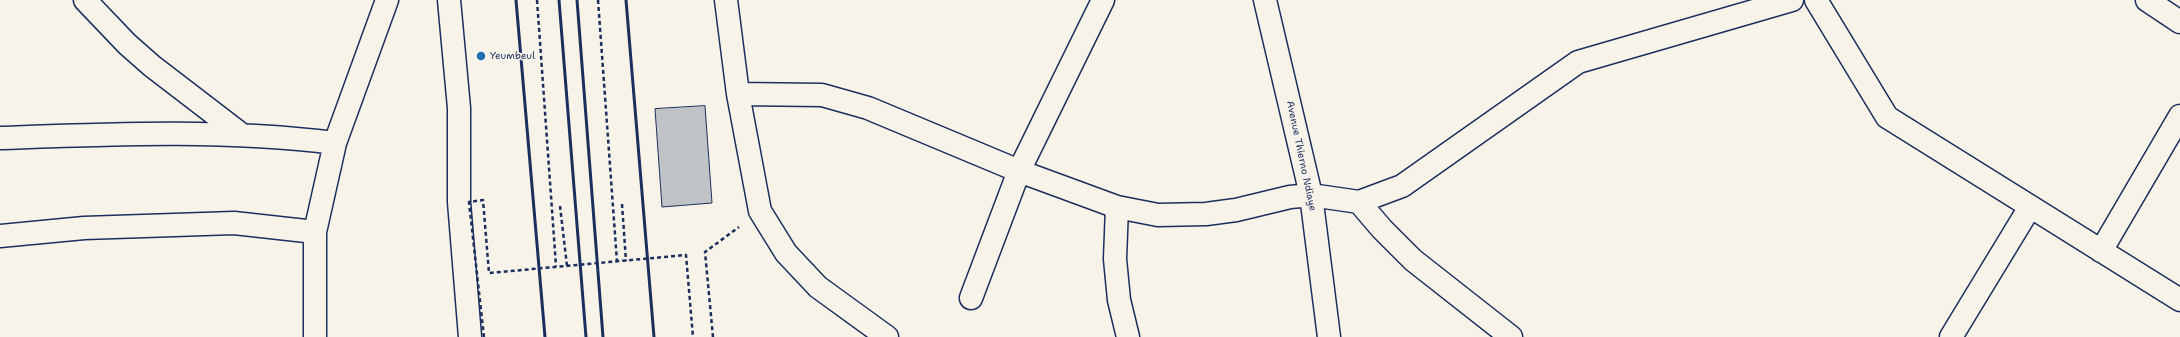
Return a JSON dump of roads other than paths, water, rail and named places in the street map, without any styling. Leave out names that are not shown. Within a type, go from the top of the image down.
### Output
[{"type":"street","points":[[85,0],[152,66],[242,135]]},
{"type":"street","points":[[449,0],[459,108],[459,202],[470,337]]},
{"type":"street","points":[[726,0],[738,94],[760,210],[786,253],[818,287],[887,337]]},
{"type":"street","points":[[971,298],[1019,171],[1103,0]]},
{"type":"street","name":"Avenue Thierno Ndiaye","points":[[1265,0],[1311,195],[1329,337]]},
{"type":"street","points":[[738,94],[822,95],[868,108],[1019,171],[1117,208],[1158,215],[1206,214],[1236,210],[1290,196],[1311,195],[1360,202],[1402,186],[1578,62],[1792,0]]},
{"type":"street","points":[[1816,0],[1887,118],[2180,300]]},
{"type":"street","points":[[2147,0],[2180,22]]},
{"type":"street","points":[[315,337],[313,256],[315,232],[335,143],[380,2]]},
{"type":"street","points":[[2101,251],[2180,116]]},
{"type":"street","points":[[0,138],[141,134],[242,135],[284,137],[335,143]]},
{"type":"street","points":[[1360,202],[1382,229],[1413,260],[1511,337]]},
{"type":"street","points":[[1951,337],[2030,207]]},
{"type":"street","points":[[1117,208],[1115,259],[1119,300],[1128,337]]},
{"type":"street","points":[[0,236],[84,228],[234,223],[315,232]]},
{"type":"railway","points":[[516,0],[545,337]]},
{"type":"railway","points":[[559,0],[586,337]]},
{"type":"railway","points":[[577,0],[603,337]]},
{"type":"railway","points":[[626,0],[654,337]]},
{"type":"place","name":"Yeumbeul","points":[[481,56]]}]
